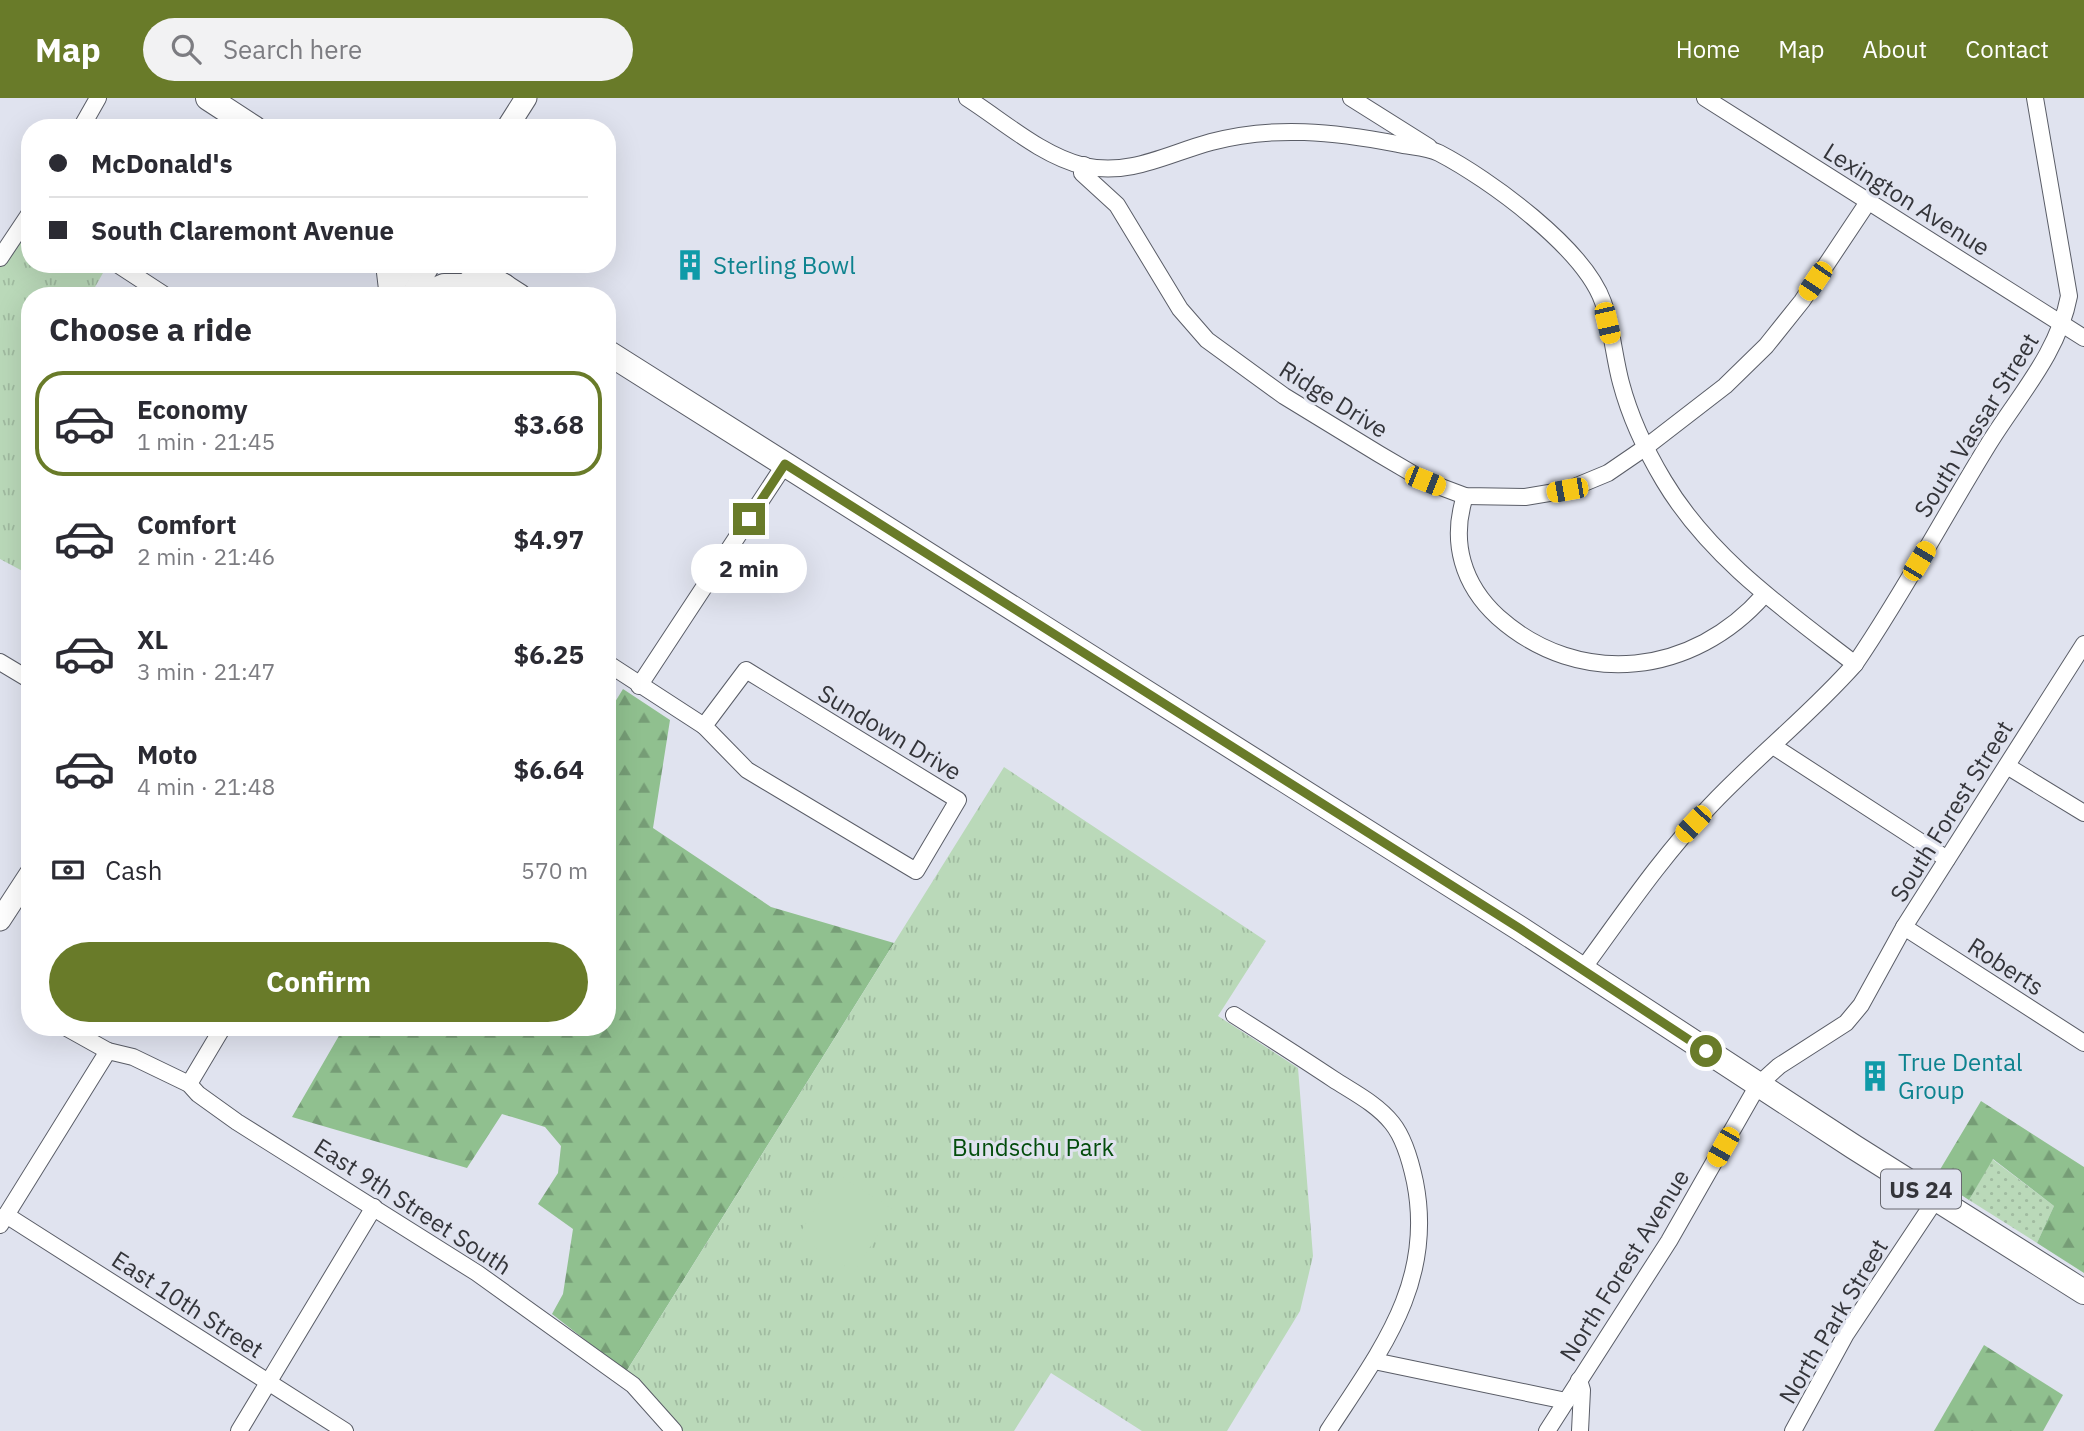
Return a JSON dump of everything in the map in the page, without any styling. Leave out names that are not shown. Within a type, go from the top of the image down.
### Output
[{"type":"main road","points":[[208,98],[234,105],[246,119]]},
{"type":"main road","points":[[513,119],[526,98]]},
{"type":"main road","points":[[404,287],[420,273]]},
{"type":"main road","points":[[486,273],[508,285]]},
{"type":"main road","points":[[442,287],[508,285]]},
{"type":"main road","name":"US 24","points":[[616,358],[1582,970],[1758,1086],[2084,1292]]},
{"type":"main road","points":[[0,920],[21,888]]},
{"type":"street","points":[[85,119],[98,98]]},
{"type":"street","points":[[967,98],[1057,156],[1084,166],[1111,169],[1139,167],[1210,142],[1268,131],[1341,134],[1436,152]]},
{"type":"street","points":[[1351,98],[1527,211],[1588,272],[1602,302],[1622,386],[1646,447],[1687,517],[1764,595],[1855,664]]},
{"type":"street","name":"Lexington Avenue","points":[[1706,98],[2084,338]]},
{"type":"street","name":"South Vassar Street","points":[[1582,970],[1675,844],[1828,695],[1855,664],[1989,443],[2054,345],[2063,324],[2069,296],[2035,98]]},
{"type":"street","name":"Ridge Drive","points":[[1084,166],[1082,173],[1117,205],[1180,309],[1207,340],[1284,396],[1367,447],[1425,481],[1465,496],[1525,497],[1567,490],[1608,473],[1646,447],[1725,386],[1766,346],[1802,301],[1868,202]]},
{"type":"street","points":[[0,258],[21,226]]},
{"type":"street","points":[[131,273],[152,287]]},
{"type":"street","points":[[639,686],[785,464]]},
{"type":"street","points":[[1465,496],[1460,513],[1458,540],[1471,585],[1486,606],[1512,629],[1542,648],[1568,659],[1618,665],[1678,654],[1721,635],[1764,595]]},
{"type":"street","name":"South Forest Street","points":[[1758,1086],[1779,1066],[1846,1023],[1861,1005],[1904,927],[2084,643]]},
{"type":"street","points":[[0,662],[21,675]]},
{"type":"street","name":"Sundown Drive","points":[[616,669],[704,726],[747,769],[916,872],[958,800],[746,670],[704,726]]},
{"type":"street","points":[[1773,746],[1947,859]]},
{"type":"street","points":[[2007,766],[2084,813]]},
{"type":"street","name":"Roberts","points":[[1904,927],[2084,1043]]},
{"type":"street","points":[[1234,1014],[1378,1108],[1402,1138],[1419,1205],[1419,1254],[1403,1309],[1374,1361],[1328,1431]]},
{"type":"street","name":"East 9th Street South","points":[[81,1036],[108,1051],[134,1057],[189,1084],[198,1094],[237,1122],[477,1273],[633,1385],[674,1431]]},
{"type":"street","points":[[189,1084],[218,1036]]},
{"type":"street","points":[[3,1220],[108,1051]]},
{"type":"street","name":"North Forest Avenue","points":[[1547,1431],[1669,1241],[1758,1086]]},
{"type":"street","name":"North Park Street","points":[[1793,1431],[1846,1335],[1936,1199]]},
{"type":"street","points":[[239,1431],[374,1207]]},
{"type":"street","name":"East 10th Street","points":[[3,1220],[345,1431]]},
{"type":"street","points":[[1374,1361],[1566,1401]]},
{"type":"street","points":[[1579,1380],[1582,1390],[1580,1431]]},
{"type":"green space","points":[[21,226],[21,273],[103,273],[95,287],[21,287],[21,570],[0,559],[0,258]]},
{"type":"green space","points":[[623,689],[670,720],[653,828],[771,907],[894,943],[626,1372],[552,1314],[563,1294],[573,1229],[538,1204],[558,1173],[561,1146],[545,1127],[502,1114],[467,1168],[292,1117],[339,1036],[616,1036],[616,700]]},
{"type":"green space","name":"Bundschu Park","points":[[1004,767],[1266,941],[1218,1016],[1298,1068],[1313,1256],[1300,1311],[1227,1431],[1142,1431],[1051,1373],[1014,1431],[682,1431],[626,1372]]},
{"type":"green space","points":[[1981,1101],[2084,1167],[2084,1273],[2037,1243],[2054,1206],[1993,1159],[1969,1200],[1935,1178]]},
{"type":"green space","points":[[1992,1159],[2054,1206],[2037,1243],[1969,1200]]},
{"type":"green space","points":[[837,1174],[894,1210],[854,1272],[798,1236]]},
{"type":"green space","points":[[1984,1345],[2063,1395],[2043,1431],[1934,1431]]},
{"type":"place","name":"Sterling Bowl","points":[[690,265]]},
{"type":"place","name":"True Dental Group","points":[[1875,1076]]},
{"type":"route","points":[[749,519],[785,464],[1519,928],[1706,1051]]}]
